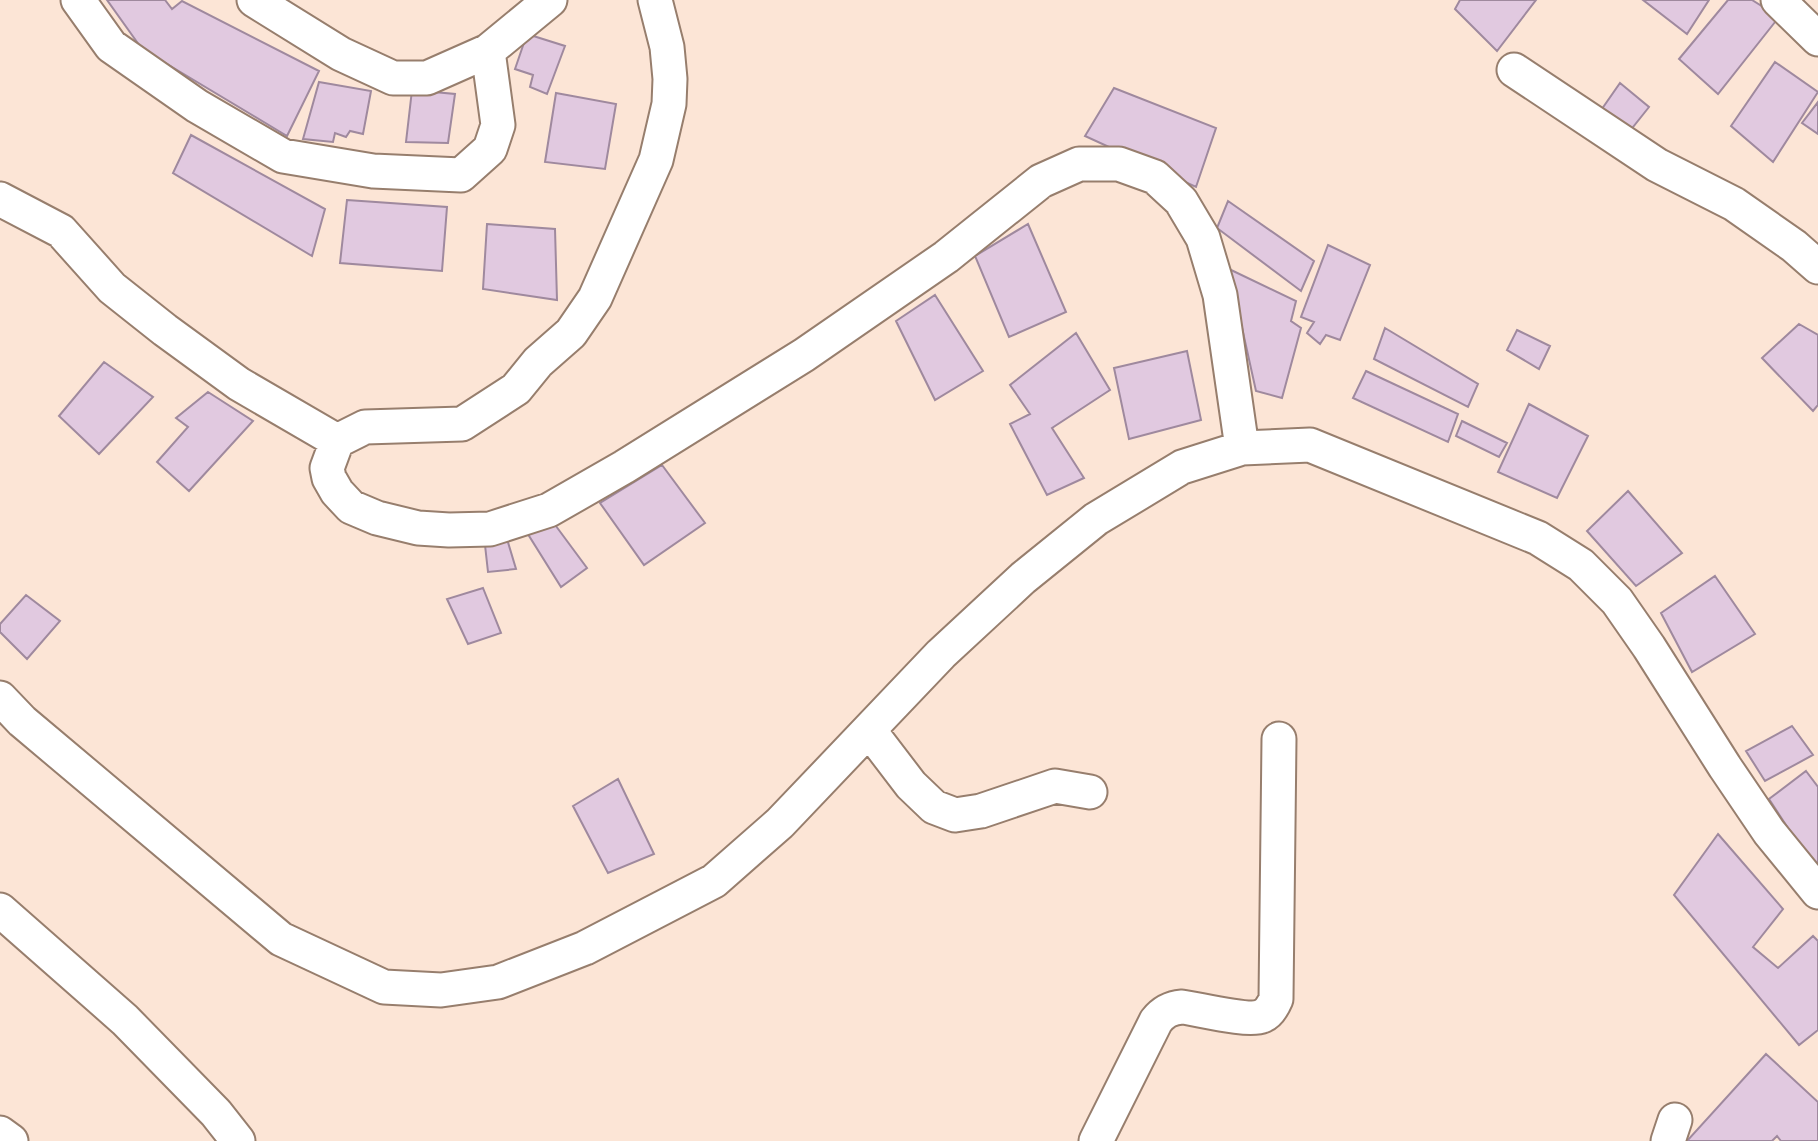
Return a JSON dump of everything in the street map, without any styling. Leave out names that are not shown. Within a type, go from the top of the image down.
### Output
[{"type":"street","points":[[78,0],[111,46],[197,106],[283,156],[373,171],[461,175],[490,149],[498,125],[488,51]]},
{"type":"street","points":[[254,0],[341,54],[393,78],[428,78],[488,51],[550,0]]},
{"type":"street","points":[[655,0],[667,47],[669,104],[656,160],[595,298],[570,333],[538,362],[516,389],[462,424],[365,427],[337,441],[327,468],[329,478],[337,492],[351,506],[377,518],[418,528],[449,530],[490,530],[549,510],[624,467],[804,355],[946,257],[1041,181],[1079,164],[1119,164],[1155,177],[1181,201],[1203,238],[1220,295],[1242,448]]},
{"type":"street","points":[[1778,0],[1818,39]]},
{"type":"street","points":[[1514,70],[1657,166],[1734,204],[1794,246],[1818,267]]},
{"type":"street","points":[[0,199],[61,231],[112,288],[239,384],[337,441]]},
{"type":"street","points":[[0,698],[22,721],[281,939],[384,987],[441,990],[498,982],[586,948],[715,881],[780,822],[941,654],[1023,578],[1096,519],[1182,467],[1242,448],[1310,444],[1538,538],[1581,565],[1617,601],[1769,832],[1818,892]]},
{"type":"street","points":[[869,730],[911,785],[934,807],[955,815],[981,811],[1055,786],[1090,792]]},
{"type":"street","points":[[1096,1141],[1161,1014],[1172,1008],[1182,1007],[1251,1018],[1263,1016],[1276,999],[1279,739]]},
{"type":"street","points":[[0,910],[125,1020],[216,1113],[238,1141]]},
{"type":"street","points":[[0,1133],[11,1141]]},
{"type":"building","points":[[107,0],[165,0],[172,9],[182,1],[319,71],[287,136],[142,49]]},
{"type":"building","points":[[1460,0],[1536,0],[1497,51],[1455,9]]},
{"type":"building","points":[[1643,0],[1709,0],[1687,34]]},
{"type":"building","points":[[1728,0],[1752,0],[1779,17],[1718,94],[1679,59]]},
{"type":"building","points":[[527,34],[565,46],[547,94],[530,87],[533,75],[515,69]]},
{"type":"building","points":[[1775,62],[1818,92],[1773,162],[1731,126]]},
{"type":"building","points":[[319,82],[371,91],[363,134],[350,131],[346,137],[335,133],[333,142],[303,139]]},
{"type":"building","points":[[1620,83],[1649,107],[1625,137],[1597,116]]},
{"type":"building","points":[[1114,88],[1216,128],[1196,187],[1085,136]]},
{"type":"building","points":[[412,90],[455,94],[448,143],[406,142]]},
{"type":"building","points":[[556,93],[616,104],[605,169],[545,162]]},
{"type":"building","points":[[1818,102],[1818,134],[1802,123]]},
{"type":"building","points":[[191,135],[325,209],[312,256],[173,173]]},
{"type":"building","points":[[347,200],[447,207],[442,271],[340,263]]},
{"type":"building","points":[[1228,201],[1314,261],[1301,291],[1217,228]]},
{"type":"building","points":[[487,224],[555,229],[557,300],[483,289]]},
{"type":"building","points":[[1028,224],[1066,312],[1009,337],[975,256]]},
{"type":"building","points":[[1328,245],[1370,265],[1340,340],[1326,335],[1320,344],[1307,333],[1314,322],[1301,317]]},
{"type":"building","points":[[1229,269],[1296,301],[1291,321],[1301,328],[1282,398],[1256,391]]},
{"type":"building","points":[[935,295],[983,371],[935,400],[896,321]]},
{"type":"building","points":[[1799,324],[1818,335],[1818,405],[1813,411],[1762,358]]},
{"type":"building","points":[[1385,328],[1478,384],[1468,407],[1374,359]]},
{"type":"building","points":[[1517,330],[1550,346],[1539,369],[1507,350]]},
{"type":"building","points":[[1076,333],[1110,390],[1052,428],[1084,478],[1047,495],[1010,424],[1030,414],[1010,385]]},
{"type":"building","points":[[1187,351],[1201,420],[1129,439],[1114,368]]},
{"type":"building","points":[[104,362],[153,397],[99,454],[59,416]]},
{"type":"building","points":[[1366,371],[1458,414],[1448,442],[1353,398]]},
{"type":"building","points":[[208,392],[253,421],[189,491],[157,462],[188,427],[176,418]]},
{"type":"building","points":[[1529,404],[1588,436],[1557,498],[1498,472]]},
{"type":"building","points":[[1462,421],[1507,443],[1499,457],[1456,436]]},
{"type":"building","points":[[662,465],[705,523],[644,565],[600,503]]},
{"type":"building","points":[[1628,491],[1682,553],[1636,586],[1587,531]]},
{"type":"building","points":[[550,518],[587,568],[561,587],[526,531]]},
{"type":"building","points":[[507,539],[516,569],[488,572],[485,545]]},
{"type":"building","points":[[1715,576],[1755,634],[1692,672],[1661,613]]},
{"type":"building","points":[[483,588],[501,633],[468,644],[447,599]]},
{"type":"building","points":[[26,595],[60,621],[27,659],[0,632],[0,624]]},
{"type":"building","points":[[1792,726],[1813,755],[1765,781],[1746,751]]},
{"type":"building","points":[[1806,771],[1818,787],[1818,874],[1769,799]]},
{"type":"building","points":[[618,779],[654,854],[608,873],[573,806]]},
{"type":"building","points":[[1718,834],[1783,909],[1753,947],[1778,968],[1813,936],[1818,941],[1818,1030],[1799,1045],[1674,895]]},
{"type":"building","points":[[1766,1054],[1818,1102],[1818,1141],[1781,1141],[1777,1136],[1772,1141],[1687,1141]]}]
